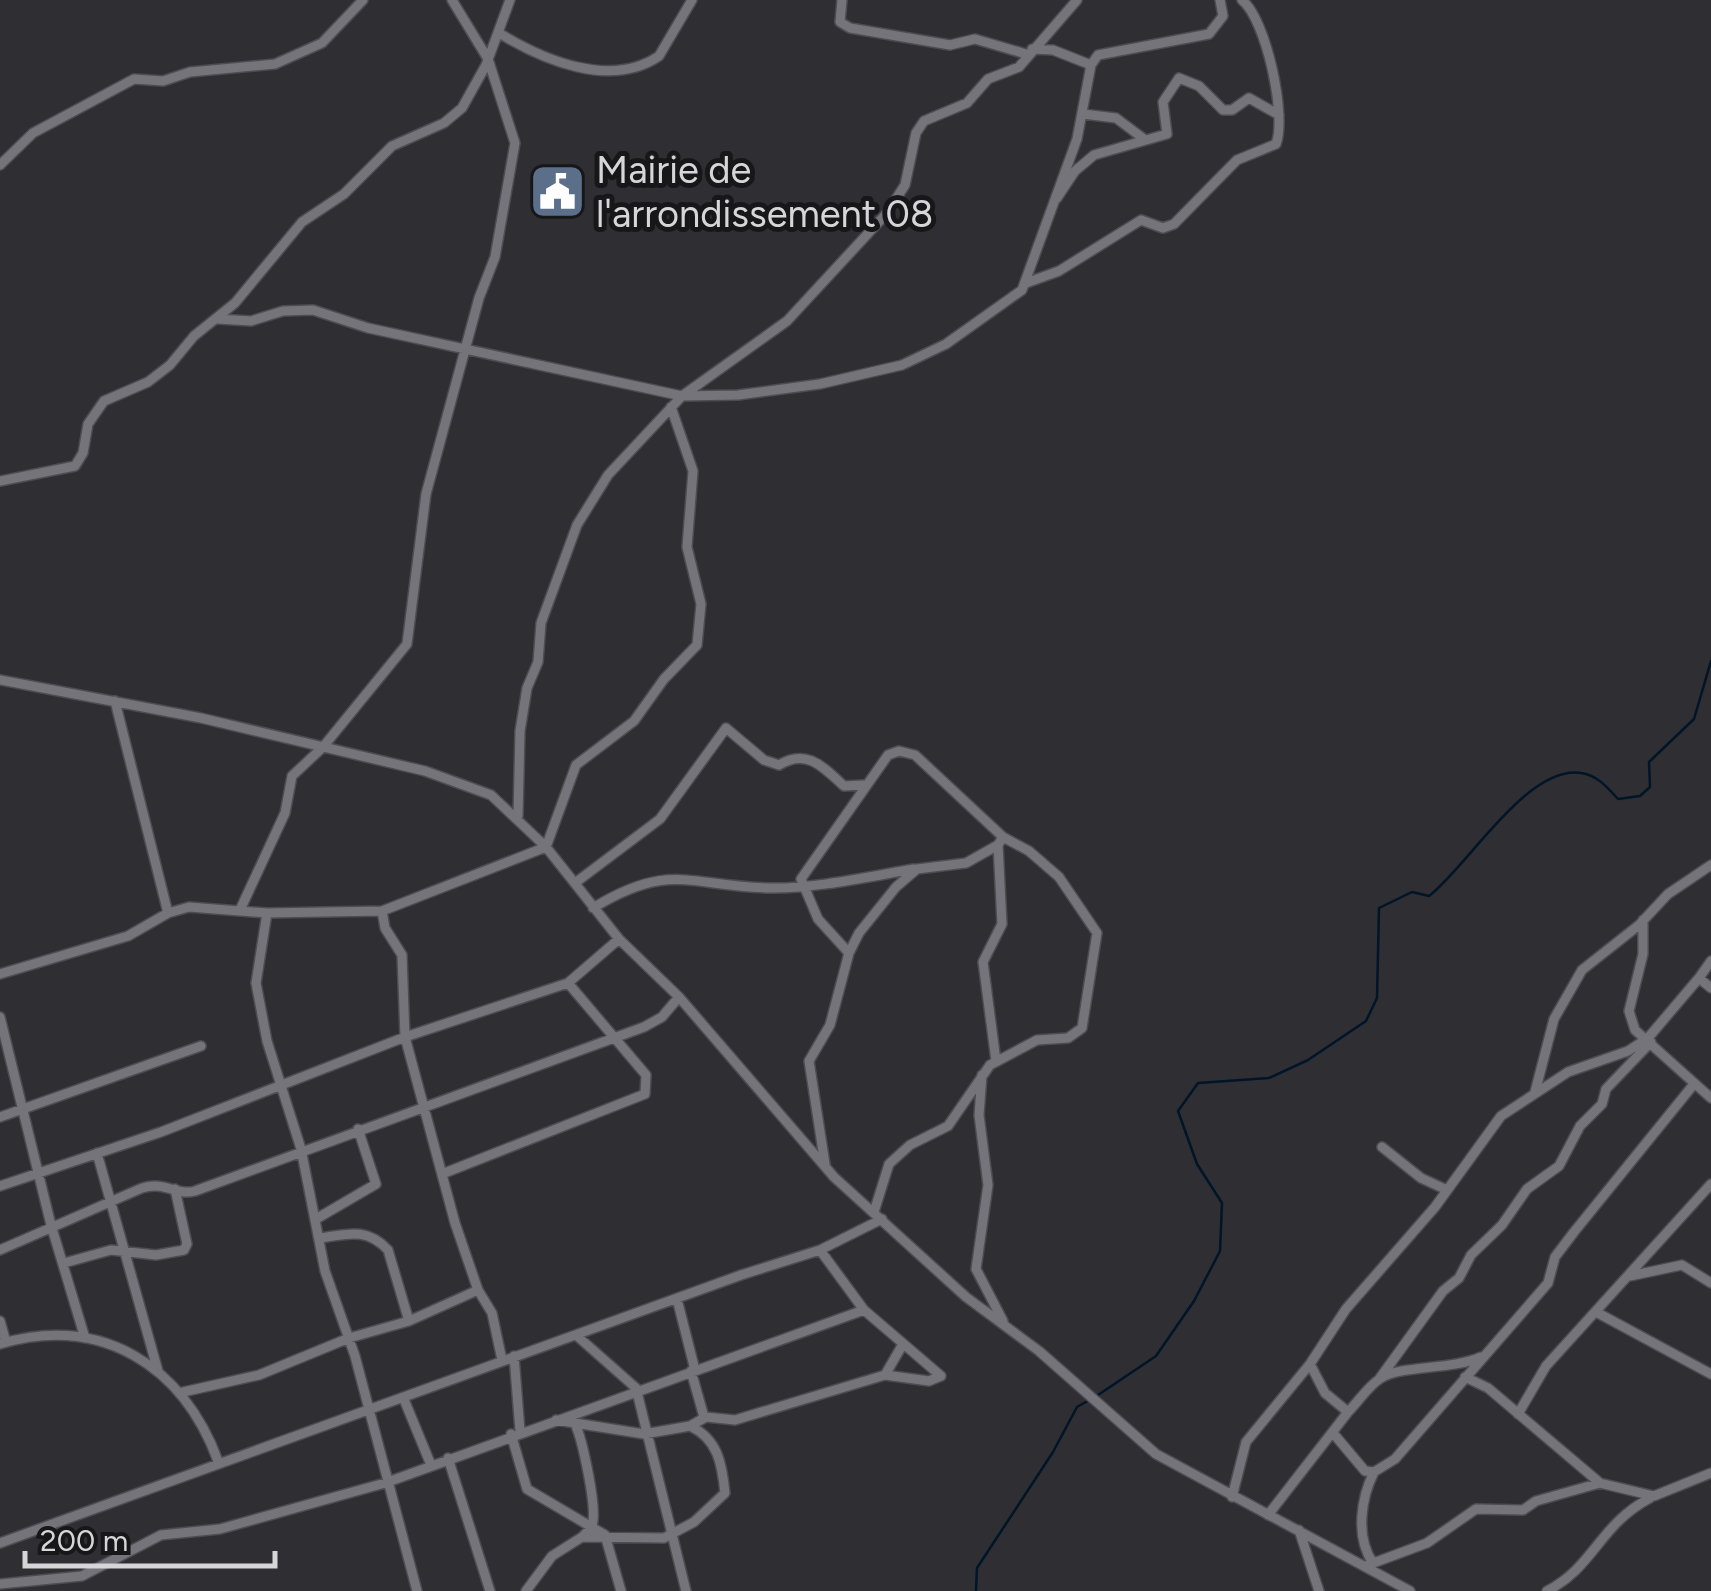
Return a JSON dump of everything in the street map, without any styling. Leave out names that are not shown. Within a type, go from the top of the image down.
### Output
[{"type":"street","points":[[0,165],[33,134],[134,79],[163,80],[190,72],[275,64],[322,42],[363,0]]},
{"type":"street","points":[[240,910],[285,814],[292,776],[323,747],[407,644],[426,494],[495,257],[515,142],[488,59],[452,0]]},
{"type":"street","points":[[0,481],[74,466],[84,453],[95,410],[160,374],[274,260],[302,222],[344,194],[403,138],[444,123],[462,108],[488,59],[510,0]]},
{"type":"street","points":[[499,33],[562,61],[607,72],[660,56],[692,0]]},
{"type":"street","points":[[842,0],[840,22],[850,28],[950,45],[975,40],[1029,52],[1053,50],[1091,65]]},
{"type":"street","points":[[518,816],[520,731],[526,688],[538,662],[540,624],[577,525],[608,474],[682,396],[787,321],[896,202],[905,186],[916,133],[924,121],[967,103],[988,79],[1019,67],[1077,0]]},
{"type":"street","points":[[218,319],[250,320],[283,311],[313,310],[466,349],[682,396],[820,384],[902,365],[946,344],[1006,305],[1026,283],[1083,114],[1091,65],[1098,55],[1116,48],[1208,34],[1223,16],[1220,0]]},
{"type":"street","points":[[1026,283],[1059,271],[1141,220],[1163,228],[1174,224],[1238,160],[1276,144],[1279,115],[1269,57],[1253,10],[1242,0]]},
{"type":"street","points":[[1051,206],[1083,162],[1166,134],[1164,102],[1180,78],[1198,86],[1223,110],[1232,110],[1249,98],[1279,115]]},
{"type":"street","points":[[1083,114],[1116,118],[1144,139]]},
{"type":"street","points":[[0,974],[128,936],[168,913],[212,906],[267,913],[382,911],[546,847],[576,765],[634,721],[664,678],[697,645],[701,604],[686,537],[694,471],[671,407]]},
{"type":"street","points":[[0,680],[323,747],[465,783],[518,816],[619,939],[680,997],[825,1167],[966,1297],[1156,1454],[1232,1497],[1370,1564],[1410,1591]]},
{"type":"street","points":[[115,701],[168,913]]},
{"type":"street","points":[[575,883],[660,819],[726,728],[766,760],[779,765],[790,758],[811,759],[844,786],[863,785]]},
{"type":"street","points":[[800,884],[847,818],[863,785],[888,755],[906,751],[956,789],[1000,841],[1030,851],[1059,877],[1096,933],[1082,1028],[1068,1038],[1037,1040],[996,1060],[983,1072],[948,1126],[910,1145],[889,1164],[880,1182],[878,1215]]},
{"type":"street","points":[[593,908],[628,886],[669,876],[768,888],[874,878],[966,863],[1000,841]]},
{"type":"street","points":[[996,1060],[984,962],[1002,924],[1000,841]]},
{"type":"street","points":[[1535,1092],[1564,997],[1582,970],[1644,920],[1668,894],[1711,865]]},
{"type":"street","points":[[825,1167],[809,1061],[832,1019],[849,953],[882,902],[917,869]]},
{"type":"street","points":[[800,884],[818,918],[849,953]]},
{"type":"street","points":[[382,911],[385,928],[402,954],[405,1037],[442,1174],[478,1290],[492,1313],[502,1360]]},
{"type":"street","points":[[267,913],[256,983],[280,1085],[302,1148],[325,1271],[349,1338],[417,1591]]},
{"type":"street","points":[[1644,920],[1643,954],[1629,1011],[1638,1036],[1650,1040],[1711,1098]]},
{"type":"street","points":[[0,1186],[405,1037],[568,984],[619,939]]},
{"type":"street","points":[[1268,1515],[1348,1412],[1380,1378],[1443,1291],[1458,1278],[1471,1254],[1502,1225],[1527,1189],[1558,1166],[1580,1126],[1602,1104],[1606,1089],[1650,1040],[1711,960]]},
{"type":"street","points":[[1698,978],[1711,988]]},
{"type":"street","points":[[442,1174],[645,1094],[646,1076],[568,984]]},
{"type":"street","points":[[0,1250],[112,1200],[158,1184],[196,1191],[302,1148],[655,1022],[680,997]]},
{"type":"street","points":[[0,1017],[20,1111],[85,1338]]},
{"type":"street","points":[[1232,1497],[1246,1442],[1310,1364],[1346,1309],[1447,1190],[1500,1116],[1568,1072],[1650,1040]]},
{"type":"street","points":[[0,1117],[200,1046]]},
{"type":"street","points":[[983,1072],[979,1115],[988,1185],[976,1269],[1008,1328]]},
{"type":"street","points":[[1370,1564],[1363,1544],[1362,1515],[1364,1492],[1374,1472],[1395,1459],[1548,1283],[1556,1256],[1694,1084]]},
{"type":"street","points":[[316,1219],[376,1184],[358,1129]]},
{"type":"street","points":[[1382,1147],[1421,1178],[1447,1190]]},
{"type":"street","points":[[98,1153],[158,1371]]},
{"type":"street","points":[[1518,1414],[1546,1366],[1711,1184]]},
{"type":"street","points":[[64,1263],[111,1250],[156,1256],[186,1248],[175,1189]]},
{"type":"street","points":[[0,1542],[218,1461],[820,1250],[878,1215]]},
{"type":"street","points":[[320,1238],[360,1232],[382,1243],[388,1250],[409,1321]]},
{"type":"street","points":[[556,1420],[644,1434],[690,1426],[704,1418],[735,1420],[885,1375],[925,1380],[940,1376],[864,1310],[820,1250]]},
{"type":"street","points":[[1626,1278],[1682,1265],[1711,1283]]},
{"type":"street","points":[[183,1392],[259,1375],[349,1338],[409,1321],[478,1290]]},
{"type":"street","points":[[677,1299],[704,1418]]},
{"type":"street","points":[[0,1584],[82,1576],[160,1535],[220,1530],[385,1482],[636,1388],[864,1310]]},
{"type":"street","points":[[1596,1312],[1711,1374]]},
{"type":"street","points":[[0,1321],[3,1343],[44,1336],[85,1338],[132,1355],[158,1371],[183,1392],[218,1461]]},
{"type":"street","points":[[576,1335],[636,1388],[644,1434],[683,1566],[686,1591]]},
{"type":"street","points":[[885,1375],[904,1344]]},
{"type":"street","points":[[514,1356],[516,1432],[527,1489],[593,1524],[605,1535],[621,1591]]},
{"type":"street","points":[[1380,1378],[1450,1368],[1484,1356]]},
{"type":"street","points":[[1310,1364],[1325,1393],[1348,1412]]},
{"type":"street","points":[[1465,1377],[1488,1388],[1600,1484]]},
{"type":"street","points":[[403,1397],[431,1465]]},
{"type":"street","points":[[526,1591],[552,1556],[582,1538],[593,1524],[583,1444],[575,1424]]},
{"type":"street","points":[[582,1538],[664,1538],[694,1522],[725,1493],[719,1455],[705,1434],[690,1426]]},
{"type":"street","points":[[1333,1433],[1355,1464],[1374,1472]]},
{"type":"street","points":[[448,1458],[490,1591]]},
{"type":"street","points":[[1546,1591],[1579,1568],[1625,1510],[1711,1473]]},
{"type":"street","points":[[1370,1564],[1427,1543],[1476,1509],[1523,1510],[1536,1501],[1600,1484],[1654,1496]]},
{"type":"street","points":[[1299,1530],[1319,1591]]},
{"type":"waterway","points":[[1098,1395],[1156,1356],[1194,1301],[1220,1251],[1222,1203],[1197,1164],[1178,1111],[1198,1083],[1269,1078],[1308,1060],[1366,1021],[1377,998],[1379,908],[1412,892],[1429,896],[1499,820],[1540,785],[1561,775],[1581,773],[1597,779],[1618,799],[1640,796],[1650,787],[1649,762],[1694,719],[1711,661]]},
{"type":"waterway","points":[[976,1591],[977,1568],[1053,1452],[1077,1407],[1091,1399]]},
{"type":"place","name":"Mairie de l'arrondissement 08","points":[[557,192]]}]
